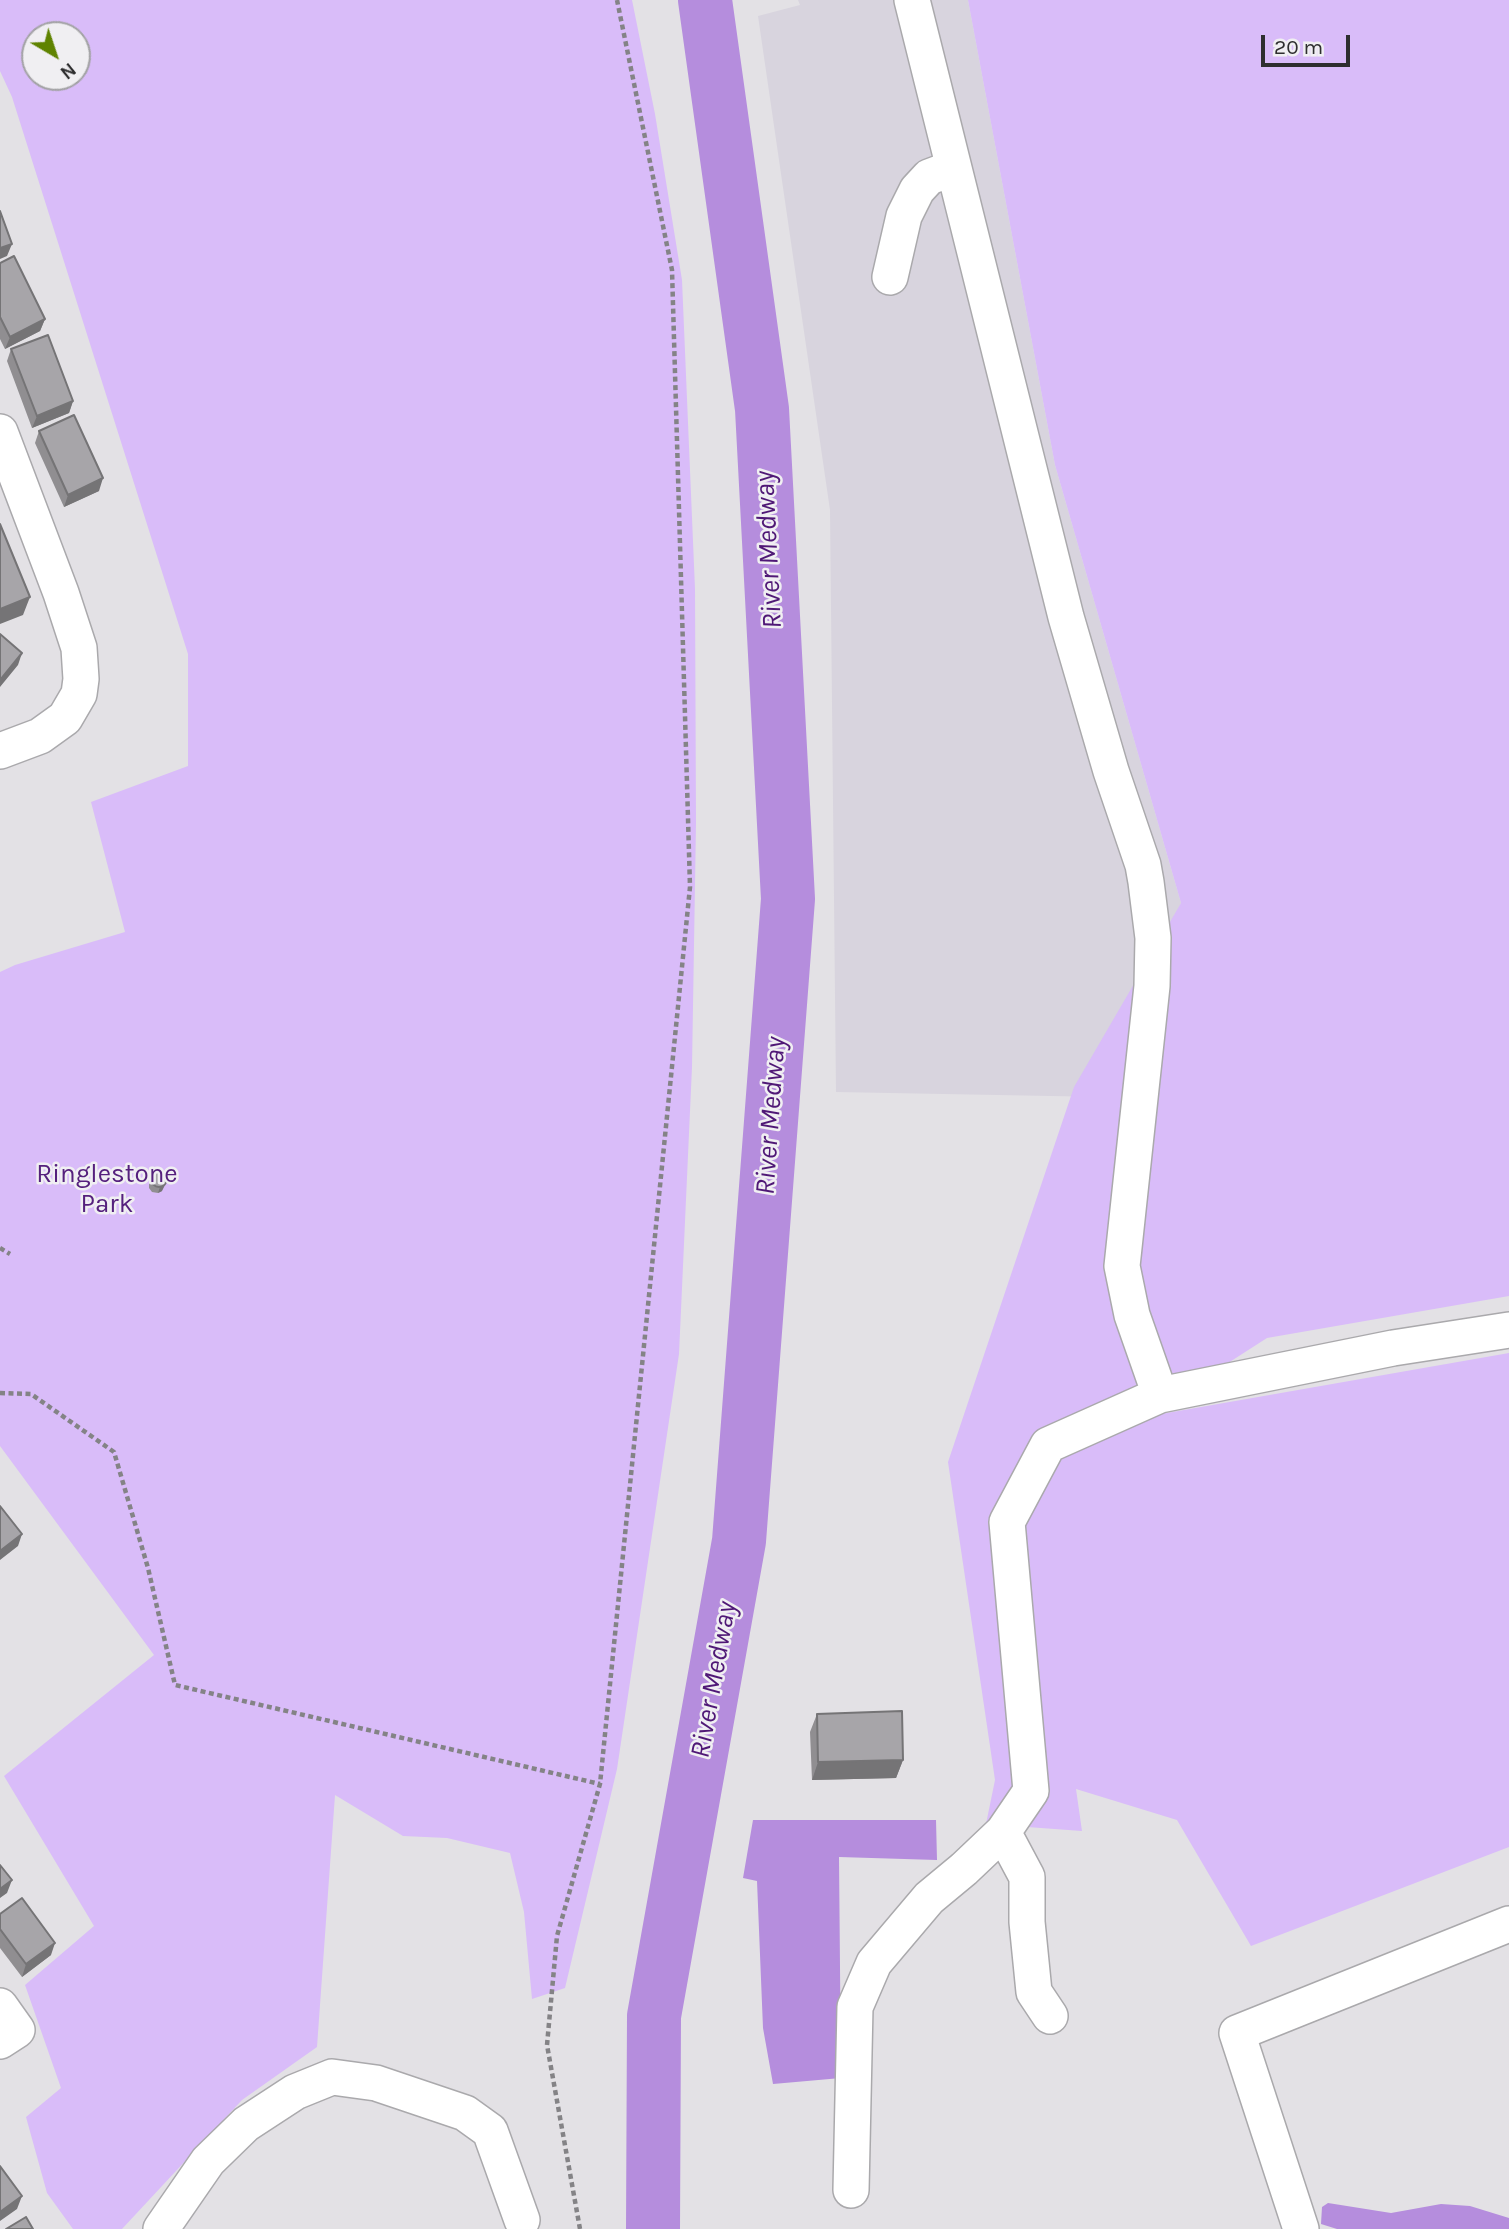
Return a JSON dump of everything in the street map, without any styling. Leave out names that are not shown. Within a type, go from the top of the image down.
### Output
[{"type":"street","points":[[912,0],[1066,617],[1145,874],[1153,938],[1152,986],[1122,1266],[1132,1315],[1160,1395]]},
{"type":"street","points":[[890,277],[904,216],[918,190],[929,177],[953,168]]},
{"type":"street","points":[[0,432],[61,593],[79,648],[82,679],[79,694],[65,718],[40,736],[0,751]]},
{"type":"street","points":[[851,2190],[855,2007],[874,1963],[929,1898],[1003,1832],[1031,1791],[1007,1522],[1048,1445],[1160,1395],[1393,1349],[1509,1330]]},
{"type":"street","points":[[1003,1832],[1027,1877],[1027,1922],[1034,1992],[1050,2015]]},
{"type":"street","points":[[1301,2229],[1237,2033],[1509,1924]]},
{"type":"street","points":[[0,2006],[16,2030],[0,2041]]},
{"type":"street","points":[[161,2229],[208,2161],[246,2124],[295,2092],[332,2077],[376,2083],[466,2113],[490,2132],[522,2220]]},
{"type":"path","points":[[580,2229],[547,2045],[557,1936],[600,1784],[690,887],[672,270],[617,0]]},
{"type":"path","points":[[0,1248],[10,1254]]},
{"type":"path","points":[[0,1393],[31,1394],[114,1452],[148,1568],[175,1685],[600,1784]]},
{"type":"shaded area","points":[[798,0],[968,0],[1055,465],[1181,903],[1105,1097],[836,1092],[830,510],[758,16],[800,5]]},
{"type":"shaded area","points":[[753,1820],[936,1820],[937,1860],[839,1857],[841,2078],[773,2084],[763,2028],[757,1881],[743,1878]]},
{"type":"shaded area","points":[[1328,2203],[1391,2213],[1441,2204],[1470,2206],[1509,2218],[1509,2229],[1337,2229],[1321,2224],[1322,2207]]},
{"type":"green space","name":"Ringlestone Park","points":[[0,0],[632,0],[655,114],[682,280],[695,589],[696,823],[692,1067],[679,1354],[617,1769],[565,1988],[532,1999],[524,1912],[510,1853],[447,1838],[403,1836],[335,1795],[317,2047],[242,2100],[122,2229],[73,2229],[47,2193],[26,2117],[61,2088],[25,1985],[94,1926],[4,1776],[154,1655],[0,1446],[0,972],[125,932],[91,802],[188,766],[188,654],[12,97],[0,71]]},
{"type":"green space","points":[[968,0],[1509,0],[1509,1296],[1267,1338],[1144,1417],[1509,1353],[1509,1847],[1251,1946],[1177,1820],[1076,1789],[1082,1831],[986,1824],[995,1780],[948,1462],[1074,1087],[1181,903],[1055,465]]},
{"type":"building","points":[[0,211],[12,244],[0,248]]},
{"type":"building","points":[[14,256],[45,319],[10,337],[0,317],[0,263]]},
{"type":"building","points":[[48,335],[73,401],[37,416],[11,349]]},
{"type":"building","points":[[74,415],[103,478],[68,495],[39,431]]},
{"type":"building","points":[[0,524],[30,597],[0,609]]},
{"type":"building","points":[[0,634],[22,653],[0,680]]},
{"type":"building","points":[[159,1171],[167,1179],[159,1187],[151,1179]]},
{"type":"building","points":[[0,1506],[22,1534],[0,1551]]},
{"type":"building","points":[[902,1711],[903,1760],[818,1762],[817,1714]]},
{"type":"building","points":[[0,1865],[12,1880],[0,1889]]},
{"type":"building","points":[[22,1898],[55,1943],[26,1964],[0,1929],[0,1914]]},
{"type":"building","points":[[0,2166],[22,2196],[0,2212]]},
{"type":"building","points":[[26,2217],[33,2229],[6,2229]]},
{"type":"waterway","name":"River Medway","points":[[653,2229],[654,2016],[739,1541],[788,899],[762,409],[705,0]]}]
